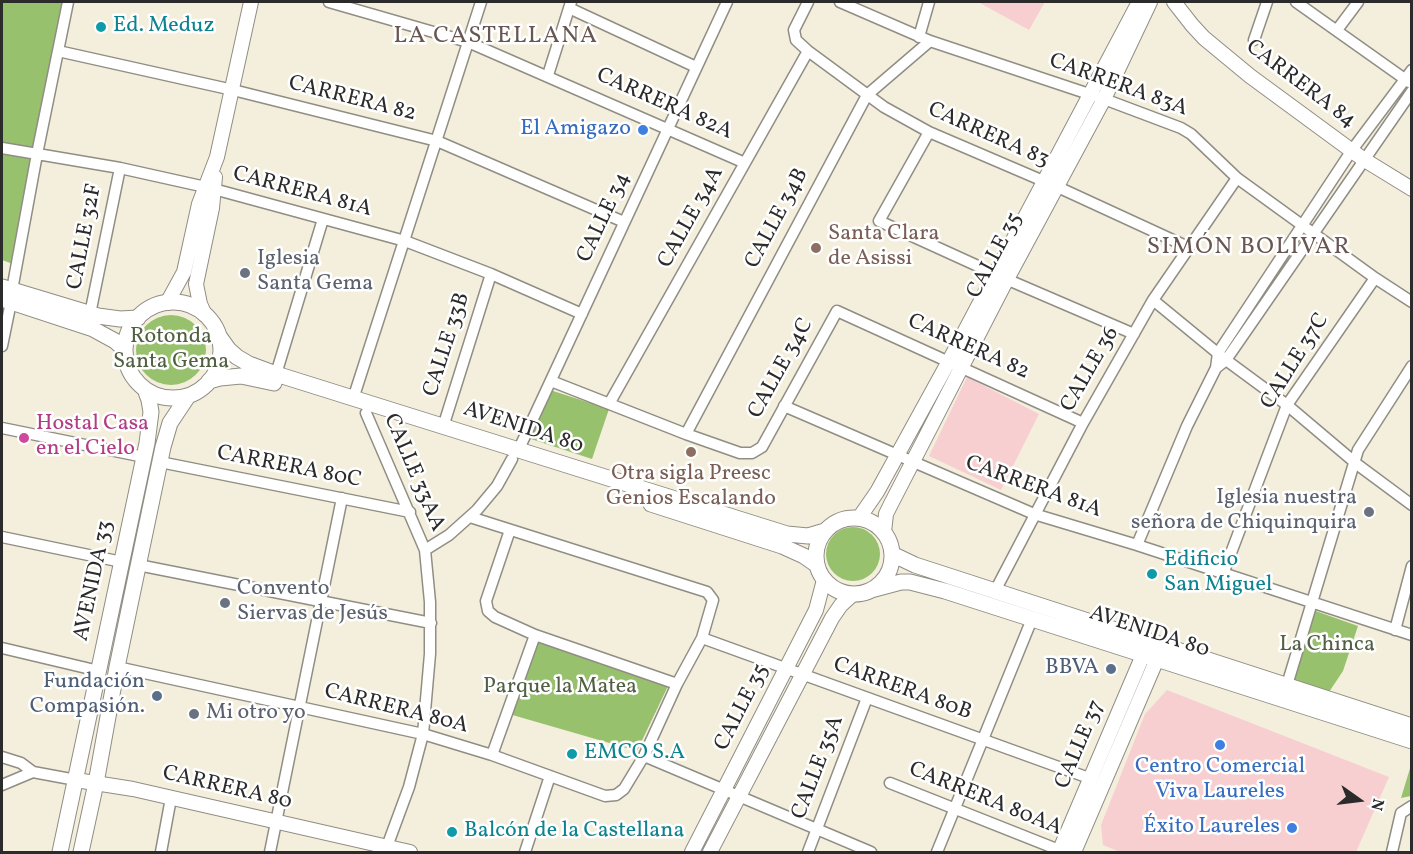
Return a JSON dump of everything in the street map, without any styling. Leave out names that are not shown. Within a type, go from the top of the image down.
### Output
[{"type":"main road","points":[[7,294],[90,314],[120,319],[138,318]]},
{"type":"main road","points":[[7,294],[93,329],[115,341],[125,350]]},
{"type":"main road","points":[[167,303],[184,304],[205,315],[219,336],[220,349],[219,362],[209,381],[188,396],[166,398],[145,389],[130,372],[125,350],[131,327],[138,318],[150,309],[167,303]]},
{"type":"main road","name":"AVENIDA 80","points":[[219,336],[229,350],[249,364],[443,427],[515,455],[782,546],[817,565]]},
{"type":"main road","name":"AVENIDA 80","points":[[209,381],[231,376],[253,377],[366,413],[787,534],[808,536],[825,531]]},
{"type":"main road","name":"AVENIDA 33","points":[[60,852],[144,457],[151,412],[150,400],[145,389]]},
{"type":"main road","name":"AVENIDA 33","points":[[81,852],[160,462],[170,423],[188,396]]},
{"type":"main road","points":[[859,518],[872,522],[884,532],[890,543],[892,554],[889,570],[885,578],[871,590],[853,594],[842,593],[824,580],[817,565],[816,553],[825,531],[840,521],[859,518]]},
{"type":"main road","name":"AVENIDA 80","points":[[892,554],[915,566],[1412,726]]},
{"type":"main road","name":"AVENIDA 80","points":[[871,590],[901,582],[910,582],[945,591],[1412,741]]},
{"type":"street","points":[[2,346],[7,294],[68,2]]},
{"type":"street","points":[[167,303],[184,272],[199,204],[209,188],[251,2]]},
{"type":"street","name":"CARRERA 82A","points":[[329,2],[468,42],[745,163]]},
{"type":"street","name":"CALLE 33AA","points":[[353,399],[481,2]]},
{"type":"street","name":"CALLE 34","points":[[425,549],[449,535],[470,517],[497,486],[515,455],[668,128],[723,2]]},
{"type":"street","name":"CARRERA 83","points":[[808,2],[794,30],[796,40],[807,51],[900,117],[928,132],[1051,184],[1188,247]]},
{"type":"street","name":"CARRERA 83A","points":[[840,2],[930,42],[1090,94],[1181,128],[1191,134],[1237,178],[1375,278],[1412,302]]},
{"type":"street","points":[[919,36],[929,2]]},
{"type":"street","name":"CALLE 35","points":[[1051,184],[1090,94],[1139,2]]},
{"type":"street","name":"CALLE 35","points":[[884,532],[886,514],[913,462],[956,364],[1051,184],[1104,99],[1150,2]]},
{"type":"street","name":"CARRERA 84","points":[[1174,2],[1198,32],[1250,76],[1358,154],[1412,189]]},
{"type":"street","points":[[1254,40],[1267,2]]},
{"type":"street","points":[[1222,357],[1313,234],[1358,154],[1409,78],[1296,2]]},
{"type":"street","points":[[1337,30],[1358,2]]},
{"type":"street","points":[[548,75],[570,5],[696,67]]},
{"type":"street","name":"CALLE 34B","points":[[686,434],[867,95],[930,42]]},
{"type":"street","name":"CARRERA 82","points":[[58,51],[232,90],[437,141],[624,222]]},
{"type":"street","name":"CALLE 34A","points":[[609,404],[807,51]]},
{"type":"street","points":[[1137,545],[1187,426],[1216,368],[1301,225],[1412,91]]},
{"type":"street","points":[[928,132],[879,221],[1134,334]]},
{"type":"street","name":"CARRERA 81A","points":[[2,148],[120,168],[209,188],[405,241],[491,274],[582,314]]},
{"type":"street","name":"CALLE 32F","points":[[90,314],[120,168]]},
{"type":"street","name":"CALLE 36","points":[[995,591],[1083,423],[1153,300],[1237,178]]},
{"type":"street","points":[[205,315],[196,284],[212,208],[209,188]]},
{"type":"street","points":[[276,374],[323,219]]},
{"type":"street","name":"CALLE 33B","points":[[443,427],[491,274]]},
{"type":"street","name":"CALLE 37C","points":[[1223,574],[1287,405],[1375,278]]},
{"type":"street","points":[[1153,300],[1222,357],[1287,405],[1355,462],[1412,505]]},
{"type":"street","name":"CARRERA 82","points":[[837,311],[1083,423]]},
{"type":"street","name":"CALLE 34C","points":[[686,434],[740,453],[752,453],[762,447],[837,311]]},
{"type":"street","name":"CALLE 35","points":[[859,518],[956,364]]},
{"type":"street","points":[[1287,685],[1358,450],[1412,366]]},
{"type":"street","points":[[551,381],[686,434]]},
{"type":"street","name":"CARRERA 81A","points":[[784,406],[1034,514],[1137,545],[1311,604],[1412,635]]},
{"type":"street","name":"CALLE 33AA","points":[[366,413],[425,549]]},
{"type":"street","points":[[2,428],[144,457]]},
{"type":"street","name":"CARRERA 80C","points":[[160,462],[410,512]]},
{"type":"street","points":[[270,852],[278,822],[298,706],[342,498]]},
{"type":"street","points":[[470,517],[707,592],[713,600],[702,638],[677,684],[644,756],[871,852]]},
{"type":"street","points":[[510,530],[486,601],[488,611],[495,617],[535,635],[677,684]]},
{"type":"street","points":[[2,537],[122,562]]},
{"type":"street","points":[[386,850],[410,787],[423,734],[429,672],[430,623],[425,549]]},
{"type":"street","points":[[138,564],[430,623]]},
{"type":"street","points":[[1395,630],[1412,566]]},
{"type":"street","name":"CALLE 35","points":[[693,852],[816,610],[824,580]]},
{"type":"street","name":"CALLE 35","points":[[710,852],[832,618],[853,594]]},
{"type":"street","points":[[937,852],[1032,619]]},
{"type":"street","points":[[492,755],[535,635]]},
{"type":"street","name":"CARRERA 80B","points":[[702,638],[1089,778]]},
{"type":"street","points":[[2,648],[99,671]]},
{"type":"street","name":"CALLE 37","points":[[1064,852],[1089,778],[1150,657]]},
{"type":"street","name":"CALLE 37","points":[[1064,852],[1150,657]]},
{"type":"street","name":"CARRERA 80A","points":[[117,667],[423,734],[492,755],[605,796],[616,795],[624,789],[644,756]]},
{"type":"street","name":"CALLE 35A","points":[[808,852],[867,698]]},
{"type":"street","name":"CARRERA 80","points":[[2,757],[16,761],[33,772],[171,798],[278,822],[386,850],[410,852]]},
{"type":"street","points":[[2,784],[33,772]]},
{"type":"street","points":[[525,852],[550,776]]},
{"type":"street","name":"CARRERA 80AA","points":[[890,783],[1064,852]]},
{"type":"street","points":[[160,852],[171,798]]},
{"type":"street","points":[[1392,852],[1401,813],[1410,807]]},
{"type":"shaded area","points":[[978,2],[1045,2],[1029,30]]},
{"type":"shaded area","points":[[967,377],[1039,414],[1001,490],[929,456]]},
{"type":"shaded area","name":"Centro Comercial Viva Laureles","points":[[1167,690],[1389,777],[1356,852],[1120,852],[1103,845],[1101,825],[1145,714]]},
{"type":"green space","points":[[2,2],[65,2],[13,264],[2,260]]},
{"type":"green space","name":"Rotonda Santa Gema","points":[[178,315],[191,321],[200,330],[204,336],[206,350],[204,364],[196,375],[185,383],[164,385],[146,375],[138,364],[136,343],[146,325],[157,317]]},
{"type":"green space","points":[[550,390],[609,409],[592,459],[531,439]]},
{"type":"green space","points":[[848,527],[858,527],[868,531],[876,539],[880,554],[876,569],[868,577],[858,581],[848,581],[838,577],[830,569],[826,559],[826,549],[830,539],[838,531]]},
{"type":"green space","name":"La Chinca","points":[[1313,610],[1358,626],[1343,671],[1329,692],[1292,681]]},
{"type":"green space","name":"Parque la Matea","points":[[536,638],[669,684],[637,751],[509,714]]},
{"type":"green space","points":[[1411,765],[1411,796],[1401,798]]},
{"type":"place","name":"Ed. Meduz","points":[[101,27]]},
{"type":"place","name":"El Amigazo","points":[[643,130]]},
{"type":"place","name":"Santa Clara de Asissi","points":[[816,248]]},
{"type":"place","name":"Iglesia Santa Gema","points":[[245,273]]},
{"type":"place","name":"Hostal Casa en el Cielo","points":[[24,438]]},
{"type":"place","name":"Otra sigla Preesc Genios Escalando","points":[[691,452]]},
{"type":"place","name":"Iglesia nuestra señora de Chiquinquira","points":[[1369,512]]},
{"type":"place","name":"Edificio San Miguel","points":[[1152,574]]},
{"type":"place","name":"Convento Siervas de Jesús","points":[[225,603]]},
{"type":"place","name":"BBVA","points":[[1111,669]]},
{"type":"place","name":"Fundación Compasión.","points":[[157,696]]},
{"type":"place","name":"Mi otro yo","points":[[194,714]]},
{"type":"place","name":"Centro Comercial Viva Laureles","points":[[1220,745]]},
{"type":"place","name":"EMCO S.A","points":[[572,754]]},
{"type":"place","name":"Éxito Laureles","points":[[1292,828]]},
{"type":"place","name":"Balcón de la Castellana","points":[[452,832]]},
{"type":"district","name":"LA CASTELLANA","points":[[496,38]]},
{"type":"district","name":"SIMÓN BOLIVAR","points":[[1249,249]]}]
